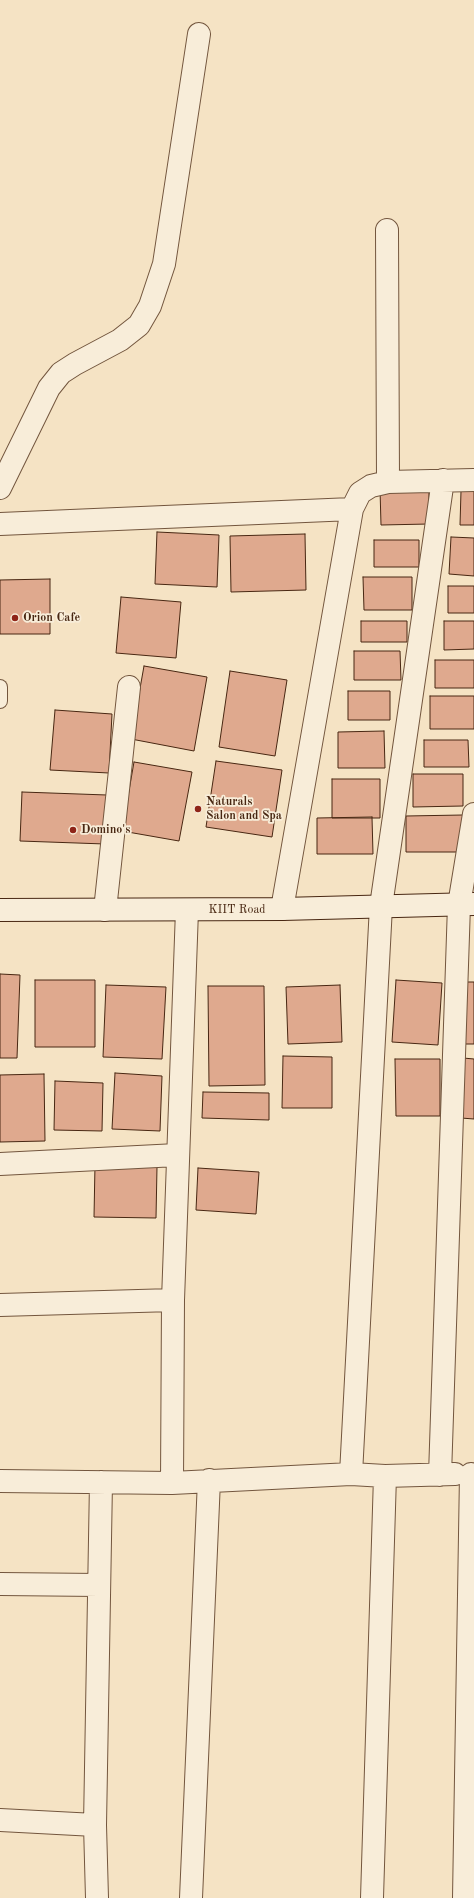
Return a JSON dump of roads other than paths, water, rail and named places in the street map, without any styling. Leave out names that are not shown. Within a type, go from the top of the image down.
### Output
[{"type":"street","points":[[0,488],[49,388],[61,373],[120,340],[139,325],[150,306],[164,264],[199,34]]},
{"type":"street","points":[[387,230],[388,482]]},
{"type":"street","points":[[351,1474],[381,906],[443,480]]},
{"type":"street","points":[[282,909],[352,509],[360,493],[371,486],[388,482],[474,480]]},
{"type":"street","points":[[0,524],[352,509]]},
{"type":"street","points":[[104,910],[130,687]]},
{"type":"street","points":[[440,1475],[467,905],[474,814]]},
{"type":"street","name":"KIIT Road","points":[[0,910],[282,909],[467,905]]},
{"type":"street","points":[[172,1483],[173,1300],[177,1155],[187,910]]},
{"type":"street","points":[[0,1164],[177,1155]]},
{"type":"street","points":[[0,1305],[173,1300]]},
{"type":"street","points":[[0,1481],[172,1483],[351,1474],[385,1476],[473,1474],[464,1898]]},
{"type":"street","points":[[372,1898],[385,1476]]},
{"type":"street","points":[[192,1898],[209,1480]]},
{"type":"street","points":[[97,1898],[95,1825],[101,1482]]},
{"type":"street","points":[[0,1584],[99,1584]]},
{"type":"street","points":[[0,1820],[95,1825]]},
{"type":"lane","points":[[0,687],[0,701]]},
{"type":"place","name":"Orion Cafe","points":[[15,618]]},
{"type":"place","name":"Naturals Salon and Spa","points":[[198,809]]},
{"type":"place","name":"Domino's","points":[[73,830]]}]
